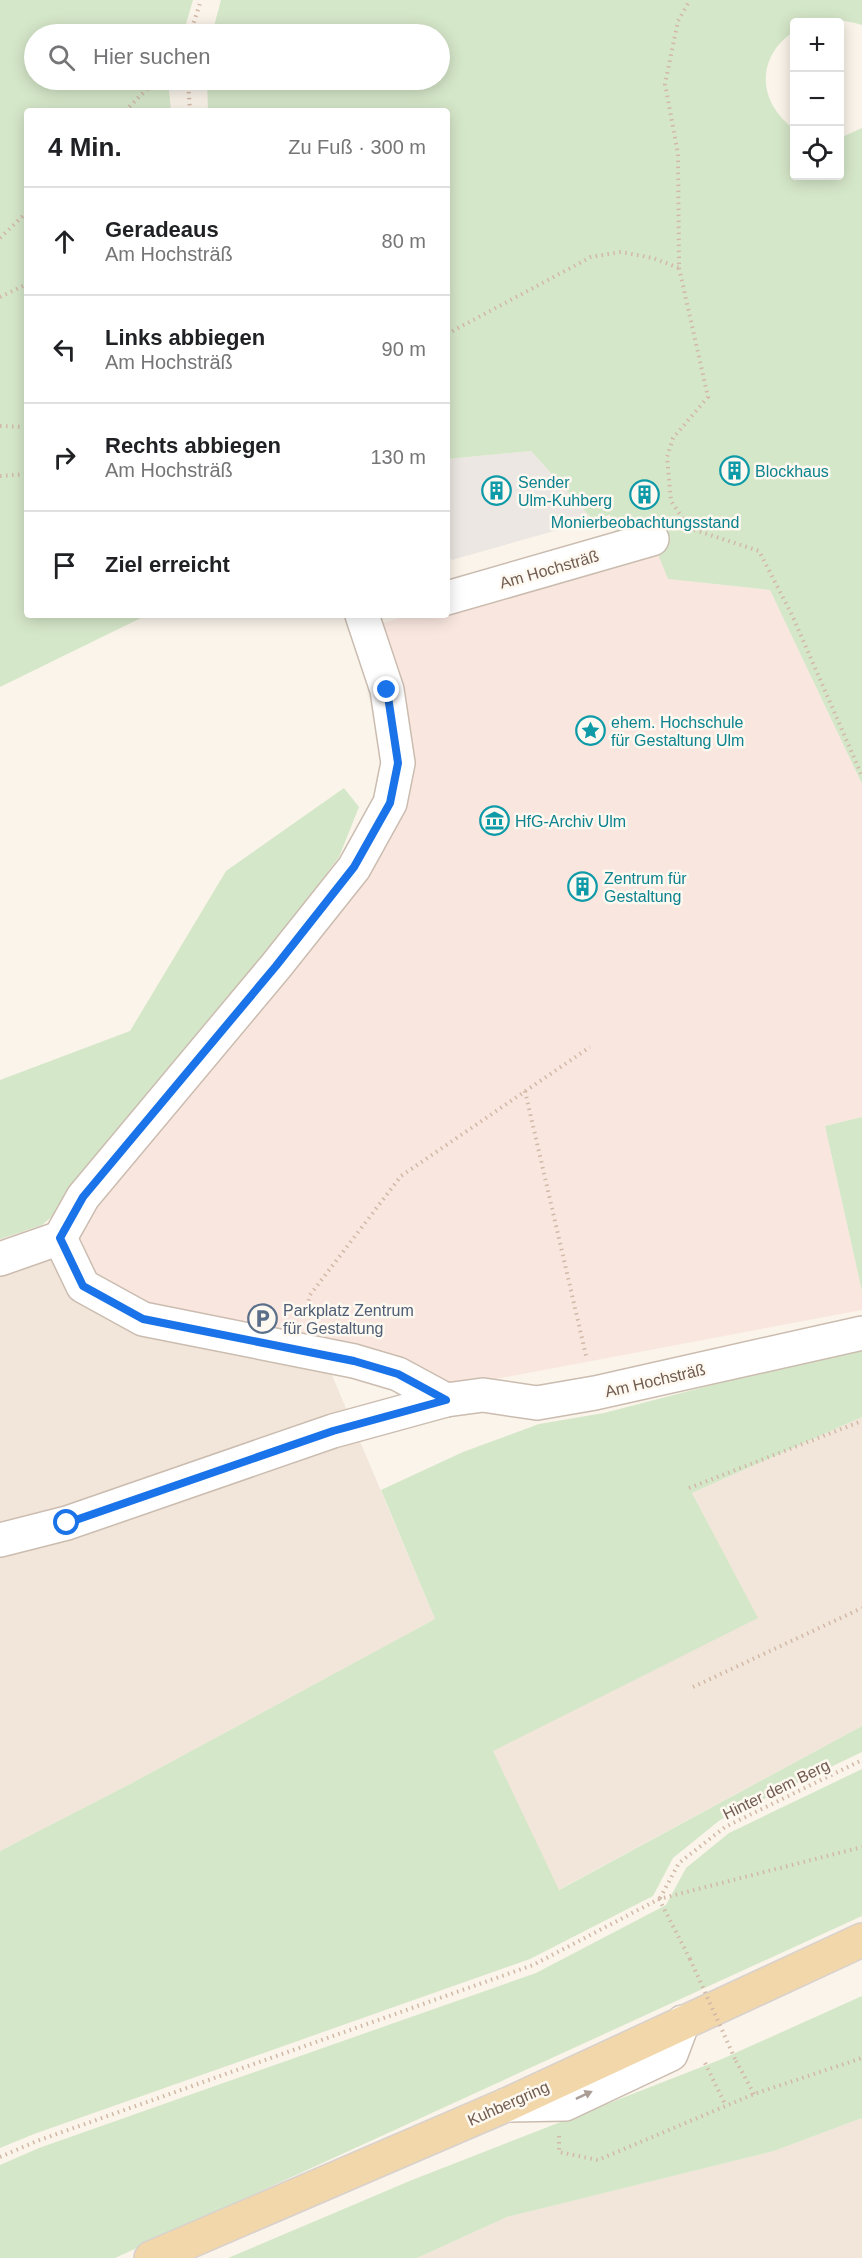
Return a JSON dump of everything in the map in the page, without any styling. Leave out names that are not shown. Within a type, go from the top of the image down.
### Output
[{"type":"main road","name":"Kuhbergring","points":[[151,2258],[506,2105],[862,1940]]},
{"type":"street","name":"Am Hochsträß","points":[[450,597],[652,540]]},
{"type":"street","points":[[0,1259],[60,1238],[83,1197],[269,975],[354,867],[390,803],[398,763],[374,618]]},
{"type":"street","points":[[60,1238],[83,1286],[143,1319],[354,1361],[398,1374],[446,1400]]},
{"type":"street","name":"Am Hochsträß","points":[[0,1540],[67,1523],[333,1431],[446,1400],[483,1395],[537,1403],[595,1393],[862,1333]]},
{"type":"path","points":[[193,24],[201,0]]},
{"type":"path","points":[[690,0],[678,21],[665,84],[678,154],[680,268],[708,397],[673,438],[667,457],[672,501],[689,528],[759,551],[792,615],[862,776]]},
{"type":"path","points":[[128,108],[146,90]]},
{"type":"path","points":[[189,90],[190,108]]},
{"type":"path","points":[[0,238],[24,215]]},
{"type":"path","points":[[450,332],[591,257],[621,252],[653,258],[680,268]]},
{"type":"path","points":[[0,297],[24,285]]},
{"type":"path","points":[[0,426],[24,427]]},
{"type":"path","points":[[0,476],[24,474]]},
{"type":"path","points":[[295,1350],[310,1295],[401,1176],[590,1047]]},
{"type":"path","points":[[525,1091],[595,1393]]},
{"type":"path","points":[[689,1488],[862,1420]]},
{"type":"path","points":[[693,1687],[862,1608]]},
{"type":"path","name":"Hinter dem Berg","points":[[659,1899],[680,1863],[725,1827],[862,1760]]},
{"type":"path","points":[[0,2157],[37,2141],[533,1965],[659,1899],[862,1847]]},
{"type":"path","points":[[659,1899],[754,2094]]},
{"type":"path","points":[[702,2058],[726,2106]]},
{"type":"path","points":[[560,2133],[559,2152],[597,2160],[754,2094],[862,2058]]},
{"type":"shaded area","name":"Sender Ulm-Kuhberg","points":[[531,451],[593,520],[452,560],[450,558],[450,459]]},
{"type":"shaded area","points":[[652,539],[669,579],[770,590],[862,784],[862,1117],[825,1126],[862,1291],[862,1310],[453,1387],[148,1304],[95,1275],[77,1239],[96,1206],[404,808],[380,624],[400,618],[450,618],[450,602]]},
{"type":"shaded area","points":[[42,1225],[78,1291],[329,1368],[435,1619],[132,1783],[0,1851],[0,1239]]},
{"type":"shaded area","points":[[862,1417],[862,1726],[558,1890],[492,1751],[757,1618],[692,1493]]},
{"type":"shaded area","points":[[862,2118],[862,2258],[417,2258],[507,2217],[774,2151]]},
{"type":"green space","points":[[0,0],[193,0],[186,24],[24,24],[24,90],[169,90],[171,108],[24,108],[24,618],[141,618],[0,687]]},
{"type":"green space","points":[[221,0],[862,0],[862,25],[844,22],[844,18],[790,18],[790,34],[776,48],[767,67],[767,88],[775,109],[790,125],[790,180],[844,180],[844,136],[862,128],[862,784],[770,590],[668,579],[652,540],[620,549],[610,515],[593,520],[531,451],[450,459],[450,108],[208,108],[207,90],[450,90],[450,24],[215,24]]},
{"type":"green space","points":[[344,788],[359,807],[339,857],[263,959],[69,1202],[42,1225],[0,1239],[0,1080],[130,1031],[226,871]]},
{"type":"green space","points":[[862,1117],[862,1291],[825,1126]]},
{"type":"green space","points":[[862,1346],[862,1417],[692,1493],[758,1618],[493,1751],[559,1890],[862,1726],[862,1752],[720,1820],[673,1858],[653,1896],[530,1959],[0,2148],[0,1851],[132,1783],[435,1619],[381,1490],[463,1452],[539,1424],[604,1413]]},
{"type":"green space","points":[[862,1769],[862,1916],[115,2258],[0,2258],[0,2165],[39,2148],[536,1973],[666,1905],[686,1868],[729,1833]]},
{"type":"green space","points":[[862,1996],[862,2118],[774,2151],[507,2217],[417,2258],[228,2258],[412,2180],[722,2059]]},
{"type":"place","name":"Blockhaus","points":[[734,471]]},
{"type":"place","name":"Sender Ulm-Kuhberg","points":[[497,491]]},
{"type":"place","name":"Monierbeobachtungsstand","points":[[645,494]]},
{"type":"place","name":"ehem. Hochschule für Gestaltung Ulm","points":[[590,731]]},
{"type":"place","name":"HfG-Archiv Ulm","points":[[494,821]]},
{"type":"place","name":"Zentrum für Gestaltung","points":[[583,887]]},
{"type":"place","name":"Parkplatz Zentrum für Gestaltung","points":[[262,1319]]},
{"type":"route","points":[[67,1523],[333,1431],[446,1400],[398,1374],[354,1361],[143,1319],[83,1286],[60,1238],[83,1197],[276,966],[354,867],[390,803],[398,763],[387,690]]}]
